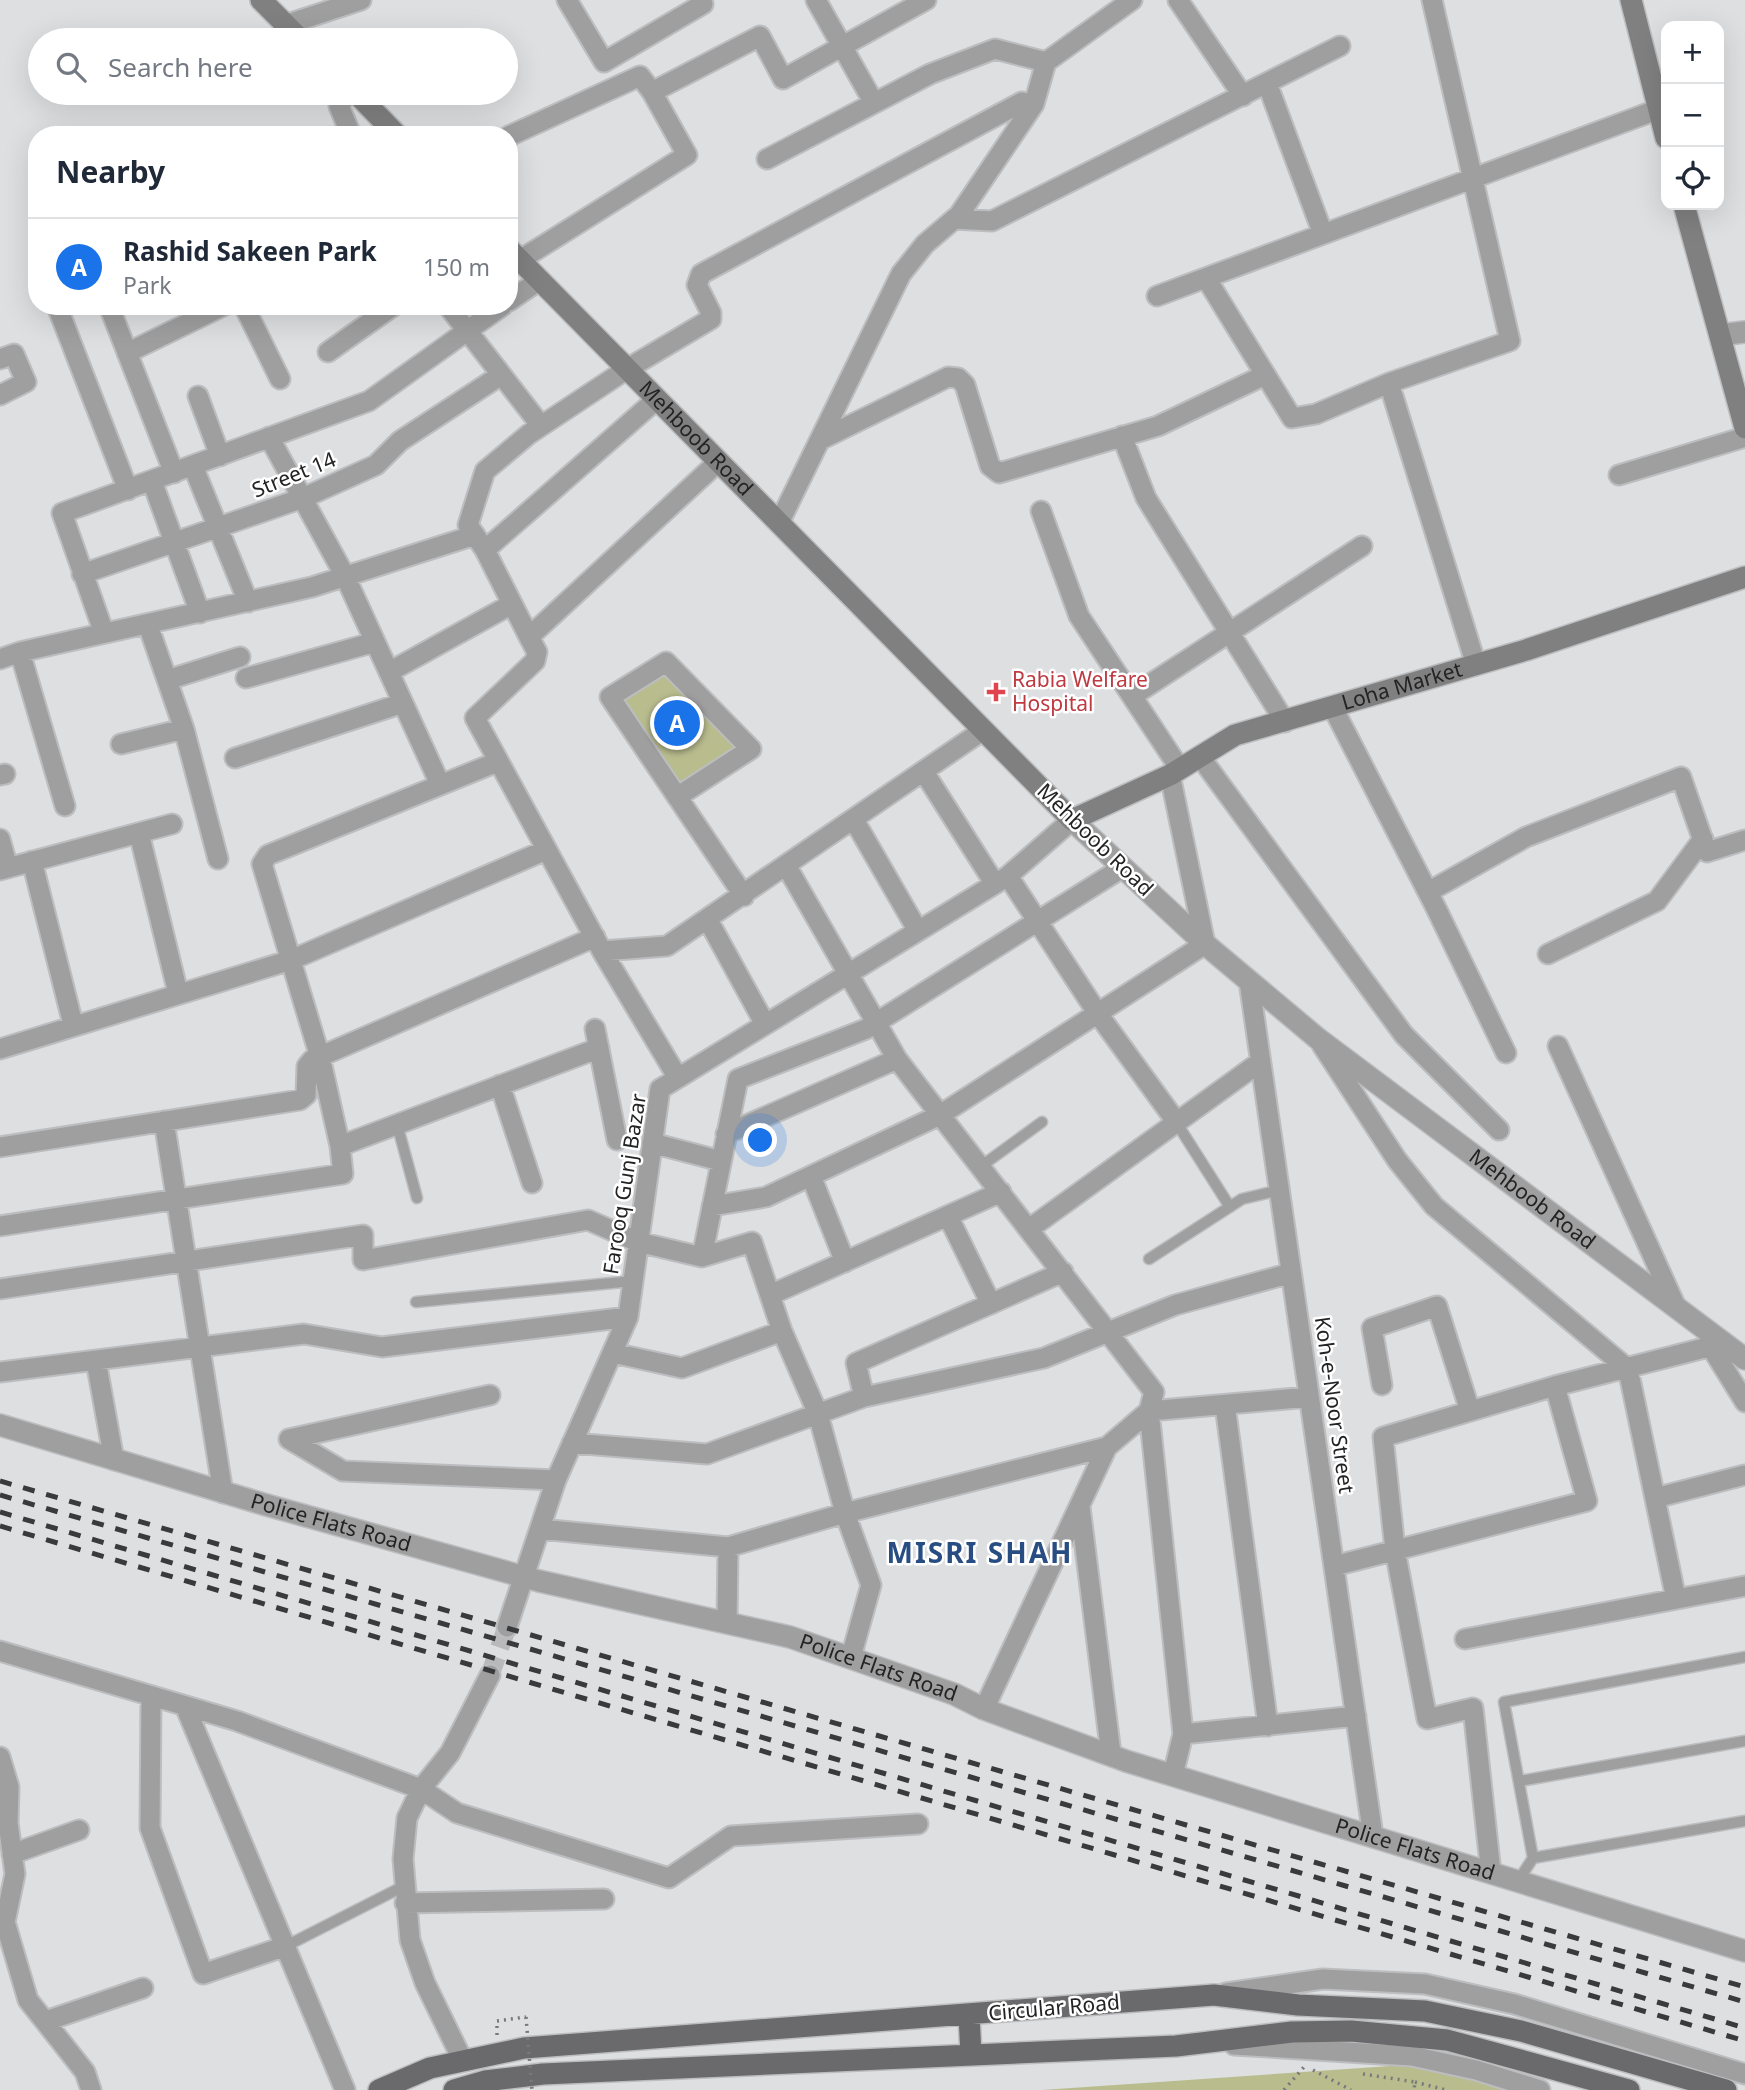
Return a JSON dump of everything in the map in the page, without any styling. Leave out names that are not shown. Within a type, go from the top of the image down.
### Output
[{"type":"main road","points":[[261,0],[288,28]]},
{"type":"main road","points":[[1630,0],[1661,117]]},
{"type":"main road","points":[[368,105],[388,126]]},
{"type":"main road","points":[[1685,210],[1745,428]]},
{"type":"main road","name":"Mehboob Road","points":[[518,259],[1072,820]]},
{"type":"main road","name":"Loha Market","points":[[1072,820],[1175,772],[1235,735],[1476,665],[1745,577]]},
{"type":"main road","name":"Circular Road","points":[[379,2090],[430,2068],[462,2059],[524,2048],[1214,1995],[1298,2005],[1425,2011],[1521,2031],[1726,2090]]},
{"type":"main road","points":[[969,2015],[971,2055]]},
{"type":"main road","name":"Circular Road","points":[[462,2089],[509,2077],[543,2074],[971,2055],[1206,2042],[1292,2032],[1328,2031],[1447,2040],[1629,2090]]},
{"type":"street","points":[[285,25],[361,0]]},
{"type":"street","points":[[567,0],[604,62],[704,4]]},
{"type":"street","points":[[816,0],[874,103]]},
{"type":"street","points":[[652,92],[760,36],[783,79],[841,44],[926,0]]},
{"type":"street","points":[[779,523],[901,274],[925,244],[954,219],[1034,104],[1046,62],[1132,0]]},
{"type":"street","points":[[1178,0],[1243,96]]},
{"type":"street","points":[[1206,278],[1292,418],[1316,414],[1389,383],[1510,341],[1432,0]]},
{"type":"street","points":[[954,219],[992,221],[1340,46]]},
{"type":"street","points":[[767,159],[930,74],[995,49],[1046,62]]},
{"type":"street","points":[[518,132],[640,76],[652,92],[687,155],[518,253]]},
{"type":"street","points":[[1267,83],[1323,234]]},
{"type":"street","points":[[678,1078],[599,944],[475,718],[536,661],[537,652],[468,525],[485,471],[529,434],[627,369],[711,319],[711,313],[697,285],[701,274],[1022,102],[1034,104]]},
{"type":"street","points":[[340,105],[346,126]]},
{"type":"street","points":[[1157,296],[1659,109]]},
{"type":"street","points":[[518,295],[540,280]]},
{"type":"street","points":[[60,315],[128,490]]},
{"type":"street","points":[[112,315],[174,473]]},
{"type":"street","points":[[127,353],[205,315]]},
{"type":"street","points":[[248,315],[280,379]]},
{"type":"street","points":[[328,352],[380,315]]},
{"type":"street","points":[[454,315],[536,418]]},
{"type":"street","points":[[104,633],[62,513],[369,401],[490,315]]},
{"type":"street","points":[[1720,335],[1745,332]]},
{"type":"street","points":[[0,359],[14,354],[26,382],[0,394]]},
{"type":"street","points":[[820,440],[948,377],[958,378],[965,385],[993,471],[999,473],[1158,426],[1265,374]]},
{"type":"street","name":"Street 14","points":[[82,574],[303,498],[376,465],[400,441],[501,375]]},
{"type":"street","points":[[1389,383],[1476,665]]},
{"type":"street","points":[[198,396],[220,456]]},
{"type":"street","points":[[0,659],[20,652],[248,602],[480,543],[657,399]]},
{"type":"street","points":[[1122,436],[1146,498],[1285,722]]},
{"type":"street","points":[[1619,475],[1745,437]]},
{"type":"street","points":[[269,438],[345,576],[440,784]]},
{"type":"street","points":[[529,637],[718,462]]},
{"type":"street","points":[[193,466],[248,602]]},
{"type":"street","points":[[152,481],[200,613]]},
{"type":"street","points":[[712,1206],[766,1197],[940,1115],[1205,944],[1175,772],[1132,696],[1079,616],[1041,511]]},
{"type":"street","points":[[1132,696],[1362,546]]},
{"type":"street","points":[[389,672],[512,604]]},
{"type":"street","points":[[148,625],[184,729],[219,859]]},
{"type":"street","points":[[246,678],[375,642]]},
{"type":"street","points":[[20,652],[65,806]]},
{"type":"street","points":[[167,680],[240,657]]},
{"type":"street","points":[[677,797],[751,749],[666,662],[610,697],[677,797],[744,896]]},
{"type":"street","points":[[235,758],[403,704]]},
{"type":"street","points":[[1333,708],[1428,892],[1506,1054]]},
{"type":"street","points":[[121,744],[184,729]]},
{"type":"street","points":[[0,1147],[304,1098],[308,1062],[599,944],[667,946],[787,867],[982,731]]},
{"type":"street","points":[[1201,758],[1404,1035],[1499,1130]]},
{"type":"street","points":[[0,1226],[339,1175],[344,1170],[320,1057],[262,871],[268,855],[497,762]]},
{"type":"street","points":[[923,772],[1001,880],[1037,921],[1098,1014],[1175,1121]]},
{"type":"street","points":[[1428,892],[1525,837],[1681,777],[1707,852],[1745,840]]},
{"type":"street","points":[[854,820],[918,931]]},
{"type":"street","name":"Mehboob Road","points":[[1072,820],[1205,944],[1317,1038],[1676,1307],[1718,1345],[1745,1359]]},
{"type":"street","name":"Farooq Gunj Bazar","points":[[507,1627],[556,1480],[628,1317],[660,1089],[1001,880],[1072,820]]},
{"type":"street","points":[[0,839],[4,869],[172,824]]},
{"type":"street","points":[[139,833],[178,993]]},
{"type":"street","points":[[1548,954],[1657,901],[1703,839]]},
{"type":"street","points":[[0,1049],[74,1024],[290,960],[546,850]]},
{"type":"street","points":[[32,861],[74,1024]]},
{"type":"street","points":[[787,867],[897,1059],[1154,1392],[1149,1411],[1183,1734],[1173,1775]]},
{"type":"street","points":[[702,1256],[738,1079],[875,1023],[1122,867]]},
{"type":"street","points":[[708,920],[765,1024]]},
{"type":"street","name":"Koh-e-Noor Street","points":[[1249,981],[1373,1836]]},
{"type":"street","points":[[340,1146],[500,1085],[597,1038],[617,1140]]},
{"type":"street","points":[[1317,1038],[1397,1160],[1434,1206],[1628,1369],[1676,1599]]},
{"type":"street","points":[[1558,1046],[1676,1307]]},
{"type":"street","points":[[726,1134],[897,1059]]},
{"type":"street","points":[[1029,1229],[1260,1062]]},
{"type":"street","points":[[500,1085],[532,1183]]},
{"type":"street","points":[[163,1121],[223,1493]]},
{"type":"street","points":[[652,1143],[721,1161]]},
{"type":"street","points":[[811,1176],[845,1262]]},
{"type":"street","points":[[770,1295],[1001,1192]]},
{"type":"street","points":[[948,1216],[991,1304]]},
{"type":"street","points":[[0,1289],[363,1235],[363,1260],[588,1220],[638,1242],[702,1256],[752,1242],[782,1331],[818,1414],[845,1513],[871,1585],[851,1657]]},
{"type":"street","points":[[864,1397],[856,1363],[1063,1272]]},
{"type":"street","points":[[572,1443],[707,1454],[864,1397],[1044,1358],[1174,1305],[1291,1273]]},
{"type":"street","points":[[1382,1385],[1373,1328],[1437,1306],[1470,1411]]},
{"type":"street","points":[[0,1372],[304,1335],[382,1347],[628,1317]]},
{"type":"street","points":[[613,1353],[682,1368],[782,1331]]},
{"type":"street","points":[[1491,1873],[1473,1708],[1427,1718],[1395,1550],[1383,1437],[1555,1386],[1718,1345],[1745,1402]]},
{"type":"street","points":[[96,1361],[114,1460]]},
{"type":"street","points":[[1334,1566],[1587,1501],[1555,1386]]},
{"type":"street","points":[[490,1395],[289,1438],[343,1471],[556,1480]]},
{"type":"street","points":[[984,1709],[1107,1447],[1149,1411],[1309,1397]]},
{"type":"street","points":[[1225,1405],[1268,1726]]},
{"type":"street","name":"Police Flats Road","points":[[0,1425],[223,1493],[524,1577],[790,1637],[1173,1775],[1745,1951]]},
{"type":"street","points":[[540,1529],[728,1547],[845,1513],[1107,1447]]},
{"type":"street","points":[[1655,1498],[1745,1475]]},
{"type":"street","points":[[1080,1506],[1111,1754]]},
{"type":"street","points":[[727,1623],[728,1547]]},
{"type":"street","points":[[1465,1639],[1745,1586]]},
{"type":"street","points":[[0,1651],[237,1721],[421,1789],[457,1813],[669,1878],[731,1836],[918,1824]]},
{"type":"street","points":[[462,2059],[425,1983],[410,1940],[403,1859],[407,1818],[421,1789],[450,1753],[490,1675]]},
{"type":"street","points":[[151,1696],[150,1828],[203,1974],[286,1946]]},
{"type":"street","points":[[185,1706],[345,2090]]},
{"type":"street","points":[[1183,1734],[1356,1716]]},
{"type":"street","points":[[0,1757],[9,1787],[15,1874],[5,1922],[28,2000],[85,2072],[91,2090]]},
{"type":"street","points":[[12,1854],[79,1829]]},
{"type":"street","points":[[404,1894],[604,1899]]},
{"type":"street","points":[[1214,1995],[1323,1979],[1425,1984],[1514,2004],[1745,2074]]},
{"type":"street","points":[[46,2021],[142,1988]]},
{"type":"street","points":[[1206,2042],[1412,2056],[1476,2070],[1539,2090]]},
{"type":"lane","points":[[1175,1121],[1230,1208]]},
{"type":"lane","points":[[980,1168],[1042,1122]]},
{"type":"lane","points":[[397,1124],[417,1198]]},
{"type":"lane","points":[[1149,1259],[1242,1199],[1280,1190]]},
{"type":"lane","points":[[416,1302],[633,1281]]},
{"type":"lane","points":[[1518,1881],[1533,1858],[1504,1702],[1745,1657]]},
{"type":"lane","points":[[1520,1781],[1745,1741]]},
{"type":"lane","points":[[1533,1858],[1745,1821]]},
{"type":"lane","points":[[286,1946],[404,1894]]},
{"type":"path","points":[[496,2021],[526,2017],[532,2090]]},
{"type":"path","points":[[1305,2066],[1319,2068]]},
{"type":"path","points":[[1284,2090],[1305,2066]]},
{"type":"path","points":[[1305,2066],[1351,2090]]},
{"type":"path","points":[[1360,2074],[1415,2081],[1446,2090]]},
{"type":"path","points":[[1414,2090],[1415,2081]]},
{"type":"green space","points":[[666,662],[751,749],[677,797],[610,697]]},
{"type":"green space","points":[[1405,2065],[1468,2078],[1508,2090],[1042,2090]]},
{"type":"tunnel","points":[[490,1675],[507,1627]]},
{"type":"railway","points":[[0,1481],[1745,1987]]},
{"type":"railway","points":[[0,1495],[1745,2002]]},
{"type":"railway","points":[[0,1512],[1745,2028]]},
{"type":"railway","points":[[0,1526],[1745,2041]]},
{"type":"place","name":"Rabia Welfare Hospital","points":[[996,692]]},
{"type":"place","name":"Rashid Sakeen Park","points":[[677,723]]},
{"type":"district","name":"MISRI SHAH","points":[[980,1553]]}]
